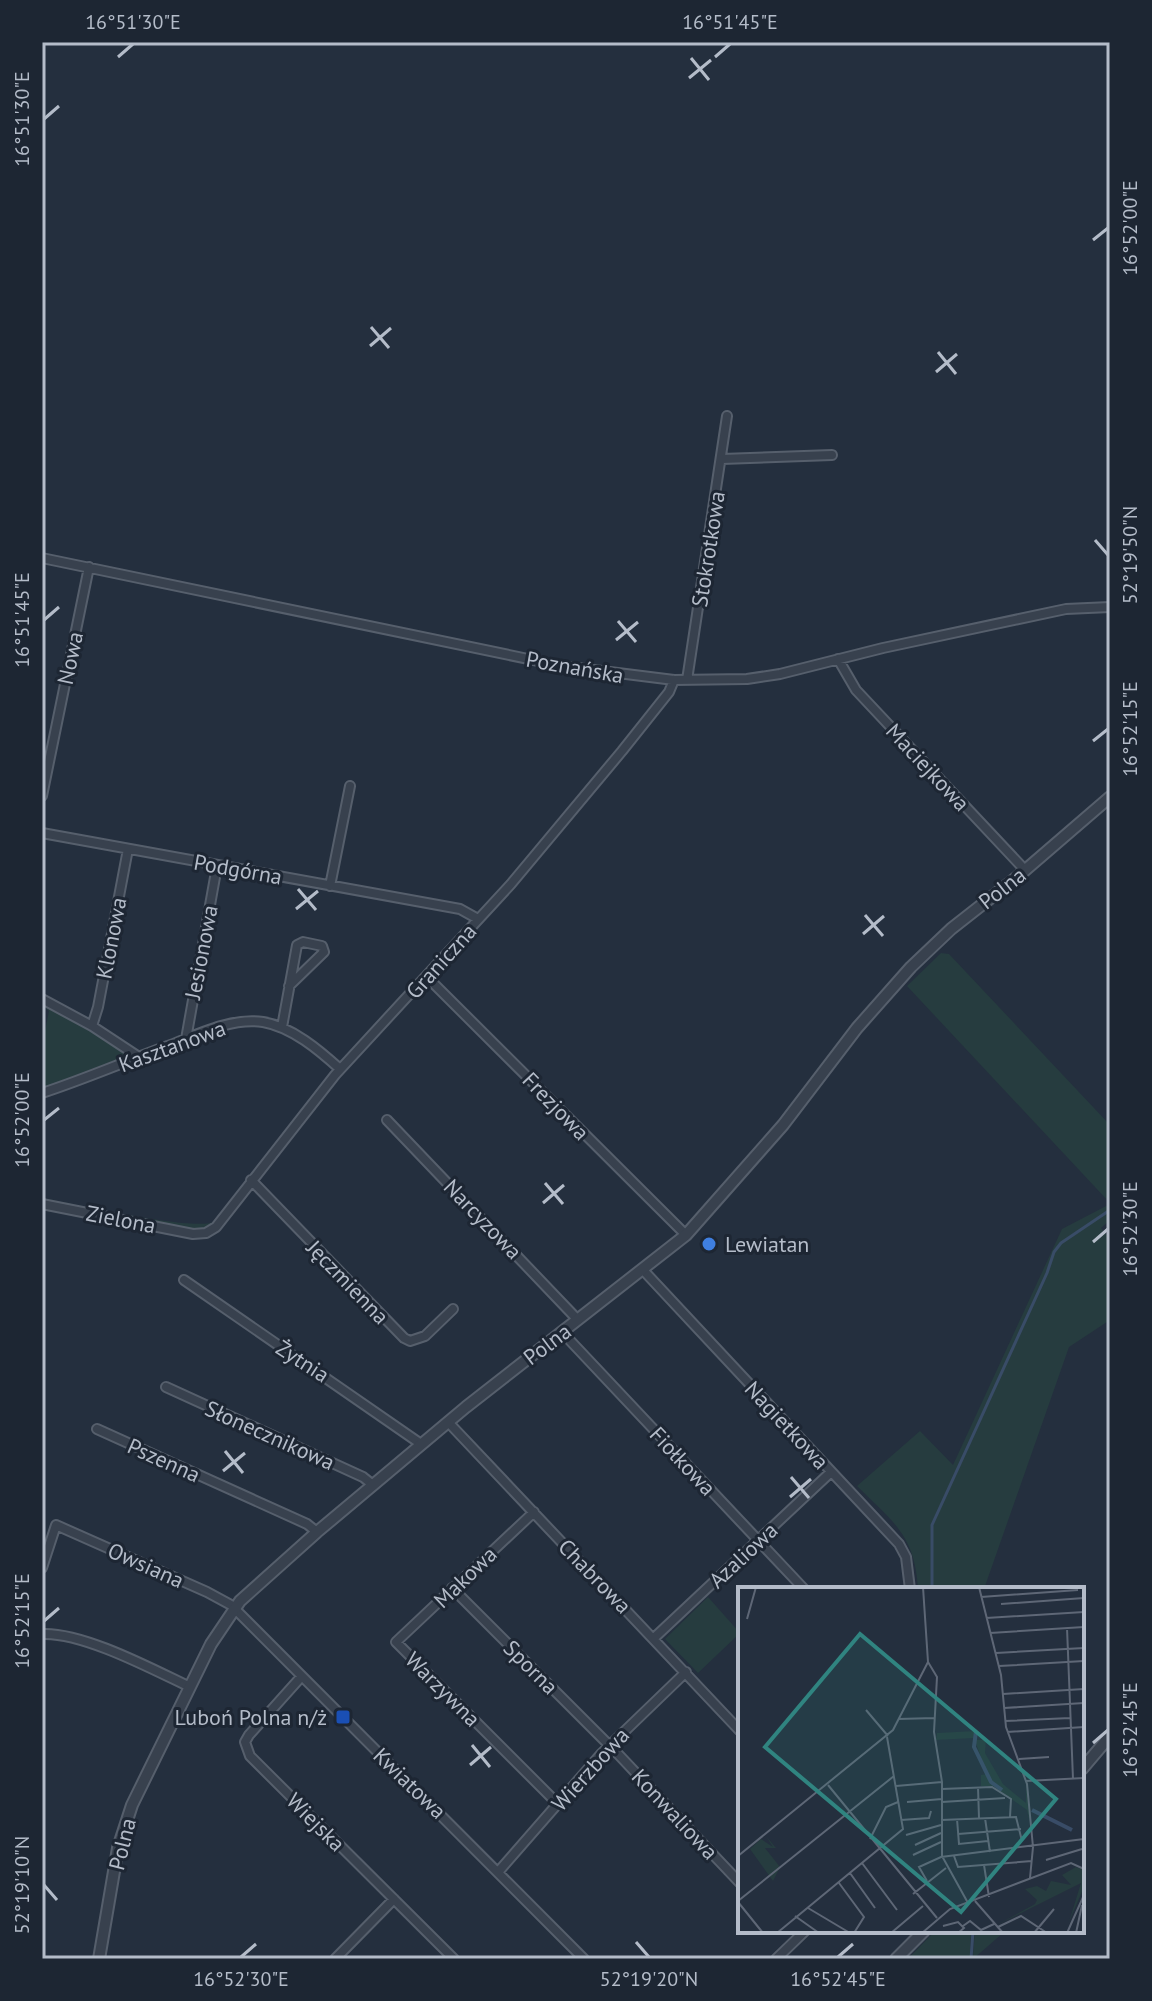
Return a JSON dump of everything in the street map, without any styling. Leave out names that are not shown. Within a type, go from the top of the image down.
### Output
[{"type":"street","name":"Stokrotkowa","points":[[687,680],[727,416]]},
{"type":"street","points":[[722,459],[832,455]]},
{"type":"street","name":"Poznańska","points":[[42,558],[553,664],[674,680],[761,677],[1066,609],[1110,607]]},
{"type":"street","name":"Nowa","points":[[42,796],[89,567]]},
{"type":"street","name":"Maciejkowa","points":[[838,659],[856,690],[1025,870]]},
{"type":"street","name":"Graniczna","points":[[200,1234],[216,1227],[340,1069],[511,884],[622,751],[669,692],[674,680]]},
{"type":"street","points":[[330,886],[350,786]]},
{"type":"street","name":"Polna","points":[[99,1959],[118,1848],[126,1822],[211,1644],[234,1608],[256,1585],[421,1444],[686,1235],[774,1135],[898,980],[945,934],[1110,797]]},
{"type":"street","name":"Podgórna","points":[[42,833],[460,909],[478,919]]},
{"type":"street","name":"Klonowa","points":[[92,1026],[128,849]]},
{"type":"street","name":"Jesionowa","points":[[186,1039],[217,866]]},
{"type":"street","points":[[282,1027],[289,986],[298,943],[322,946],[322,954],[289,986]]},
{"type":"street","name":"Frezjowa","points":[[427,977],[686,1235]]},
{"type":"street","points":[[42,999],[92,1026],[139,1057]]},
{"type":"street","name":"Kasztanowa","points":[[42,1093],[186,1039],[243,1022],[259,1021],[282,1027],[340,1069]]},
{"type":"street","name":"Narcyzowa","points":[[387,1120],[578,1320]]},
{"type":"street","name":"Jęczmienna","points":[[251,1180],[404,1338],[410,1341],[425,1336],[453,1309]]},
{"type":"street","name":"Zielona","points":[[42,1204],[200,1234]]},
{"type":"street","name":"Nagietkowa","points":[[643,1270],[903,1549],[910,1587]]},
{"type":"street","name":"Żytnia","points":[[184,1280],[421,1444]]},
{"type":"street","name":"Fiołkowa","points":[[562,1332],[802,1587]]},
{"type":"street","name":"Słonecznikowa","points":[[166,1387],[359,1475],[373,1485]]},
{"type":"street","name":"Chabrowa","points":[[448,1422],[738,1729]]},
{"type":"street","name":"Pszenna","points":[[97,1429],[307,1524],[317,1532]]},
{"type":"street","name":"Azaliowa","points":[[654,1638],[831,1472]]},
{"type":"street","name":"Makowa","points":[[396,1642],[534,1512]]},
{"type":"street","name":"Owsiana","points":[[42,1568],[56,1525],[207,1592],[234,1608]]},
{"type":"street","name":"Sporna","points":[[452,1588],[610,1746]]},
{"type":"street","name":"Kwiatowa","points":[[234,1608],[584,1959]]},
{"type":"street","points":[[42,1634],[61,1635],[90,1644],[190,1687]]},
{"type":"street","name":"Warzywna","points":[[396,1642],[558,1804]]},
{"type":"street","name":"Wierzbowa","points":[[499,1871],[610,1746],[686,1672]]},
{"type":"street","name":"Wiejska","points":[[301,1677],[251,1731],[245,1742],[250,1756],[454,1959]]},
{"type":"street","points":[[1084,1767],[1110,1736]]},
{"type":"street","name":"Konwaliowa","points":[[610,1746],[738,1881]]},
{"type":"street","points":[[335,1959],[394,1899]]},
{"type":"street","points":[[788,1933],[795,1941]]},
{"type":"street","points":[[776,1959],[803,1933]]},
{"type":"street","points":[[896,1959],[922,1933]]},
{"type":"green space","points":[[941,953],[949,954],[1110,1125],[1110,1203],[907,986]]},
{"type":"green space","points":[[42,1005],[123,1051],[124,1057],[42,1088],[42,1046],[49,1011]]},
{"type":"green space","points":[[1110,1204],[1110,1220],[1101,1228],[1110,1239],[1110,1320],[1069,1347],[985,1587],[918,1587],[907,1542],[891,1520],[857,1486],[920,1431],[953,1465],[1062,1229]]},
{"type":"green space","points":[[109,1212],[182,1223],[214,1222],[204,1230]]},
{"type":"green space","points":[[708,1597],[738,1631],[738,1635],[698,1673],[665,1639]]},
{"type":"green space","points":[[933,1933],[971,1933],[970,1959],[908,1959]]},
{"type":"green space","points":[[975,1933],[1003,1933],[973,1959]]},
{"type":"waterway","points":[[932,1587],[932,1525],[1054,1252],[1061,1243],[1110,1210]]},
{"type":"waterway","points":[[971,1959],[973,1933]]},
{"type":"place","name":"Lewiatan","points":[[709,1244]]},
{"type":"place","name":"Luboń Polna n/ż","points":[[343,1717]]}]
